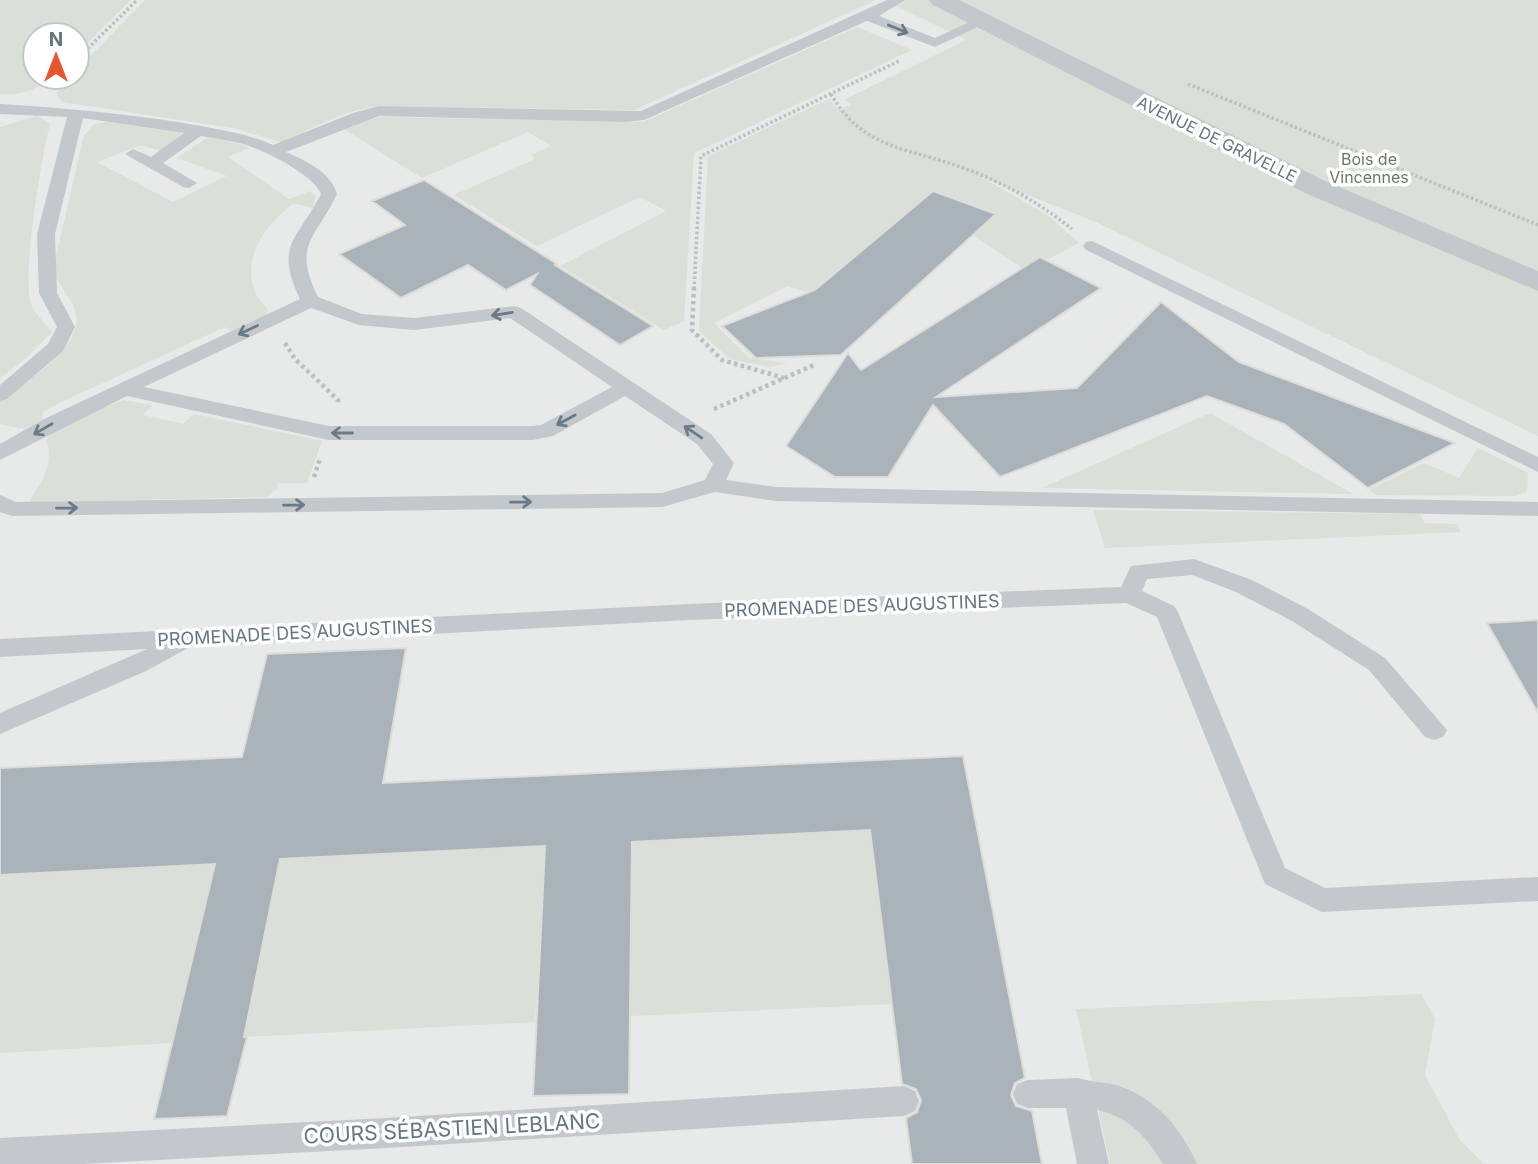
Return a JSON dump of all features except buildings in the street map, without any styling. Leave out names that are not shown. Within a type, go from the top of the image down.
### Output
[{"type":"street","name":"AVENUE DE GRAVELLE","points":[[941,0],[1315,187],[1538,282]]},
{"type":"lane","points":[[273,151],[359,116],[379,111],[626,117],[643,115],[898,0]]},
{"type":"lane","points":[[867,16],[935,43],[983,21]]},
{"type":"lane","points":[[0,109],[114,116],[200,129],[246,139],[273,151],[326,183],[329,194],[295,253],[294,268],[310,301],[359,320],[414,324],[514,312],[704,439],[724,463],[713,485]]},
{"type":"lane","points":[[0,395],[56,347],[66,327],[48,293],[46,234],[76,113]]},
{"type":"lane","points":[[152,164],[200,129]]},
{"type":"lane","points":[[134,154],[189,183]]},
{"type":"lane","points":[[1093,246],[1538,465]]},
{"type":"lane","points":[[0,453],[51,424],[310,301]]},
{"type":"lane","points":[[124,389],[329,433],[533,433],[546,431],[626,387]]},
{"type":"lane","points":[[0,502],[12,509],[662,500],[691,494],[713,485],[776,494],[1538,509]]},
{"type":"lane","points":[[1129,595],[1139,572],[1194,567],[1244,586],[1300,615],[1377,664],[1434,730]]},
{"type":"lane","name":"PROMENADE DES AUGUSTINES","points":[[0,648],[689,612],[1129,595],[1166,612],[1275,876],[1322,900],[1538,889]]},
{"type":"lane","points":[[0,724],[80,687],[149,660],[184,639]]},
{"type":"lane","points":[[1028,1094],[1078,1092],[1111,1096],[1139,1110],[1154,1123],[1181,1164]]},
{"type":"lane","points":[[1078,1092],[1093,1164]]},
{"type":"lane","name":"COURS SÉBASTIEN LEBLANC","points":[[0,1153],[386,1133],[904,1101]]},
{"type":"path","points":[[91,46],[136,0]]},
{"type":"path","points":[[784,378],[722,360],[692,330],[701,156],[935,43]]},
{"type":"path","points":[[1180,81],[1538,225]]},
{"type":"path","points":[[831,94],[848,120],[875,138],[908,153],[952,163],[981,174],[1065,223],[1093,246]]},
{"type":"path","points":[[305,505],[338,400],[289,354],[279,330],[310,301]]},
{"type":"path","points":[[681,424],[814,365]]},
{"type":"shaded area","points":[[0,0],[638,0],[741,50],[876,0],[884,0],[968,40],[1538,435],[1538,1164],[0,1164]]},
{"type":"green space","points":[[0,0],[131,0],[91,39],[91,21],[21,21],[21,91],[28,91],[0,94]]},
{"type":"green space","points":[[145,0],[876,0],[634,110],[380,106],[342,115],[283,143],[233,128],[62,102],[56,93],[58,91],[91,91],[91,56]]},
{"type":"green space","name":"Bois de Vincennes","points":[[884,0],[1538,0],[1538,436],[1096,222],[979,176],[1046,214],[1079,243],[1048,259],[1041,256],[1022,268],[974,236],[997,213],[933,190],[814,289],[806,292],[788,286],[714,323],[749,358],[787,363],[771,367],[730,359],[699,331],[708,156],[829,99],[839,111],[851,104],[844,100],[966,40]]},
{"type":"green space","points":[[857,27],[912,50],[694,153],[684,321],[664,330],[560,266],[666,211],[640,197],[537,246],[454,195],[535,159],[531,155],[551,146],[528,132],[422,178],[342,128],[380,117],[643,122]]},
{"type":"green space","points":[[37,116],[50,124],[30,246],[29,292],[32,306],[52,332],[25,359],[0,378],[0,127]]},
{"type":"green space","points":[[108,122],[182,133],[161,151],[141,145],[97,162],[173,202],[227,176],[177,158],[208,137],[245,145],[249,148],[228,157],[289,199],[310,191],[316,196],[313,208],[294,203],[266,231],[254,253],[252,278],[256,295],[268,310],[265,316],[232,332],[225,327],[57,404],[43,412],[42,420],[24,429],[0,424],[0,401],[50,363],[61,352],[76,327],[74,308],[53,270],[84,135],[94,124]]},
{"type":"green space","points":[[123,400],[152,405],[143,415],[183,424],[194,414],[322,441],[307,483],[278,483],[277,489],[267,497],[29,502],[46,472],[49,456],[46,439],[56,427]]},
{"type":"green space","points":[[1210,413],[1353,494],[1042,488]]},
{"type":"green space","points":[[1478,448],[1528,473],[1527,491],[1516,496],[1376,495],[1369,490],[1424,463],[1459,478]]},
{"type":"green space","points":[[1093,510],[1420,514],[1425,523],[1457,524],[1461,532],[1105,548]]},
{"type":"green space","points":[[870,830],[893,1004],[630,1016],[632,842]]},
{"type":"green space","points":[[545,846],[535,1022],[244,1037],[280,859]]},
{"type":"green space","points":[[215,864],[173,1043],[0,1053],[0,875]]},
{"type":"green space","points":[[1421,994],[1435,1019],[1425,1075],[1459,1139],[1484,1164],[1110,1164],[1076,1009]]}]
